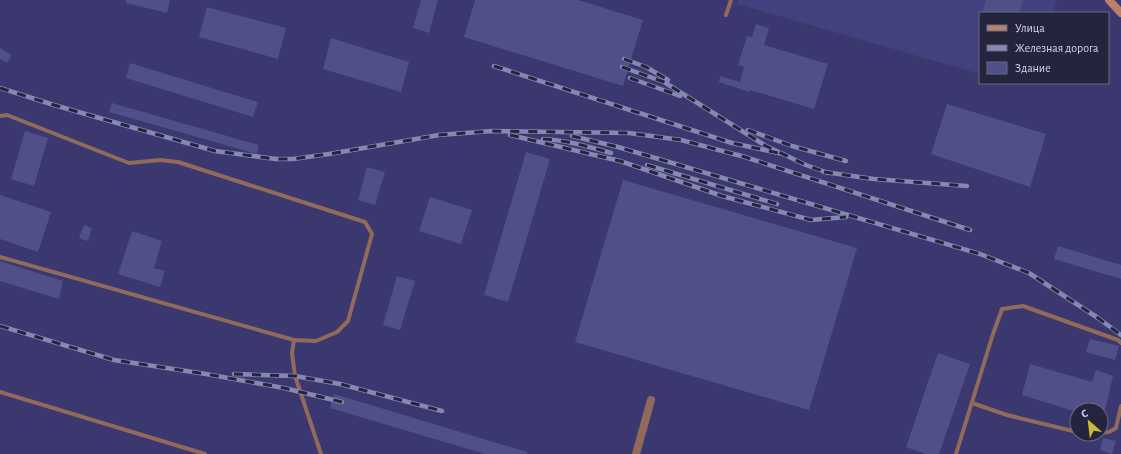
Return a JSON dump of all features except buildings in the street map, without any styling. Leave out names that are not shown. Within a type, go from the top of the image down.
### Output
[{"type":"street","points":[[1109,0],[1121,13]]},
{"type":"street","points":[[636,454],[651,400]]},
{"type":"lane","points":[[726,15],[731,0]]},
{"type":"lane","points":[[0,116],[7,115],[129,163],[160,160],[178,162],[365,222],[372,234],[348,321],[337,332],[316,341],[294,340],[0,257]]},
{"type":"lane","points":[[956,454],[1002,309],[1023,306],[1118,340],[1121,343]]},
{"type":"lane","points":[[294,340],[292,353],[295,376],[321,454]]},
{"type":"lane","points":[[0,392],[205,454]]},
{"type":"lane","points":[[972,403],[1007,415],[1069,430]]},
{"type":"lane","points":[[1109,432],[1116,428],[1121,406]]},
{"type":"shaded area","points":[[738,0],[1057,0],[1053,12],[979,12],[979,74],[737,4]]},
{"type":"railway","points":[[624,59],[646,67],[668,80]]},
{"type":"railway","points":[[494,66],[732,143],[783,154]]},
{"type":"railway","points":[[622,67],[664,82],[766,146],[806,165],[828,173]]},
{"type":"railway","points":[[630,78],[680,96]]},
{"type":"railway","points":[[0,88],[215,151],[276,159],[293,159],[329,154],[439,135],[492,131],[629,133],[681,140],[745,157],[970,230]]},
{"type":"railway","points":[[748,130],[792,146],[846,161]]},
{"type":"railway","points":[[510,135],[620,161],[722,196],[811,220],[846,217]]},
{"type":"railway","points":[[572,136],[618,147],[980,254],[1029,273],[1098,318],[1121,335]]},
{"type":"railway","points":[[543,139],[569,142],[611,153]]},
{"type":"railway","points":[[647,165],[777,204]]},
{"type":"railway","points":[[824,172],[874,179],[967,186]]},
{"type":"railway","points":[[0,326],[114,360],[284,388],[342,402]]},
{"type":"railway","points":[[234,374],[295,376],[340,384],[442,411]]}]
